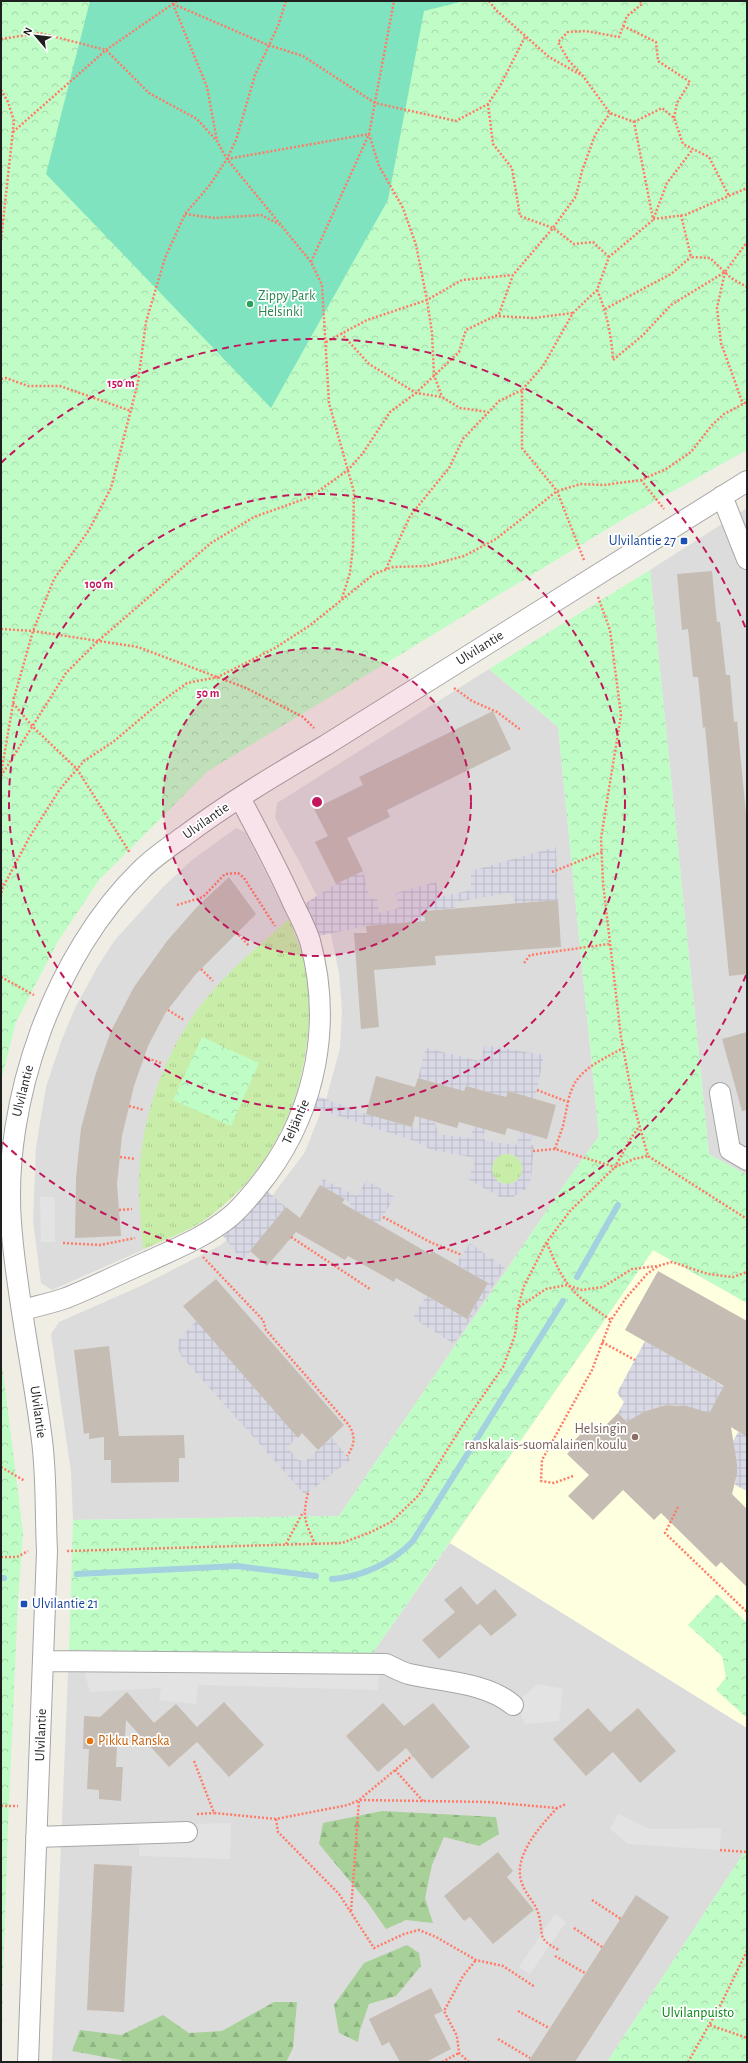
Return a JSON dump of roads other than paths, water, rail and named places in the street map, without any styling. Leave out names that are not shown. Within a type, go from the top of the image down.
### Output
[{"type":"street","name":"Ulvilantie","points":[[28,2062],[47,1551],[42,1435],[11,1224],[10,1187],[12,1144],[24,1084],[39,1033],[51,1003],[77,955],[118,894],[143,868],[212,815],[587,570],[747,481]]},
{"type":"street","points":[[722,496],[747,559]]},
{"type":"street","name":"Teljäntie","points":[[23,1310],[64,1299],[190,1241],[216,1227],[246,1201],[273,1166],[288,1144],[305,1106],[318,1052],[321,1021],[318,976],[309,938],[289,894],[240,798]]},
{"type":"street","points":[[720,1093],[730,1150],[747,1160]]},
{"type":"street","points":[[44,1661],[386,1664],[407,1674],[464,1683],[505,1698],[513,1705]]},
{"type":"street","points":[[36,1837],[187,1832]]},
{"type":"waterway","points":[[577,1277],[618,1205]]},
{"type":"waterway","points":[[332,1579],[343,1578],[376,1568],[396,1556],[413,1541],[563,1301]]},
{"type":"waterway","points":[[77,1574],[237,1566],[316,1576]]},
{"type":"place","name":"Zippy Park Helsinki","points":[[250,304]]},
{"type":"place","name":"Ulvilantie 27","points":[[684,541]]},
{"type":"place","name":"Helsingin ranskalais-suomalainen koulu","points":[[635,1437]]},
{"type":"place","name":"Ulvilantie 21","points":[[24,1604]]},
{"type":"place","name":"Pikku Ranska","points":[[90,1741]]},
{"type":"park label","name":"Ulvilanpuisto","points":[[698,2013]]}]
